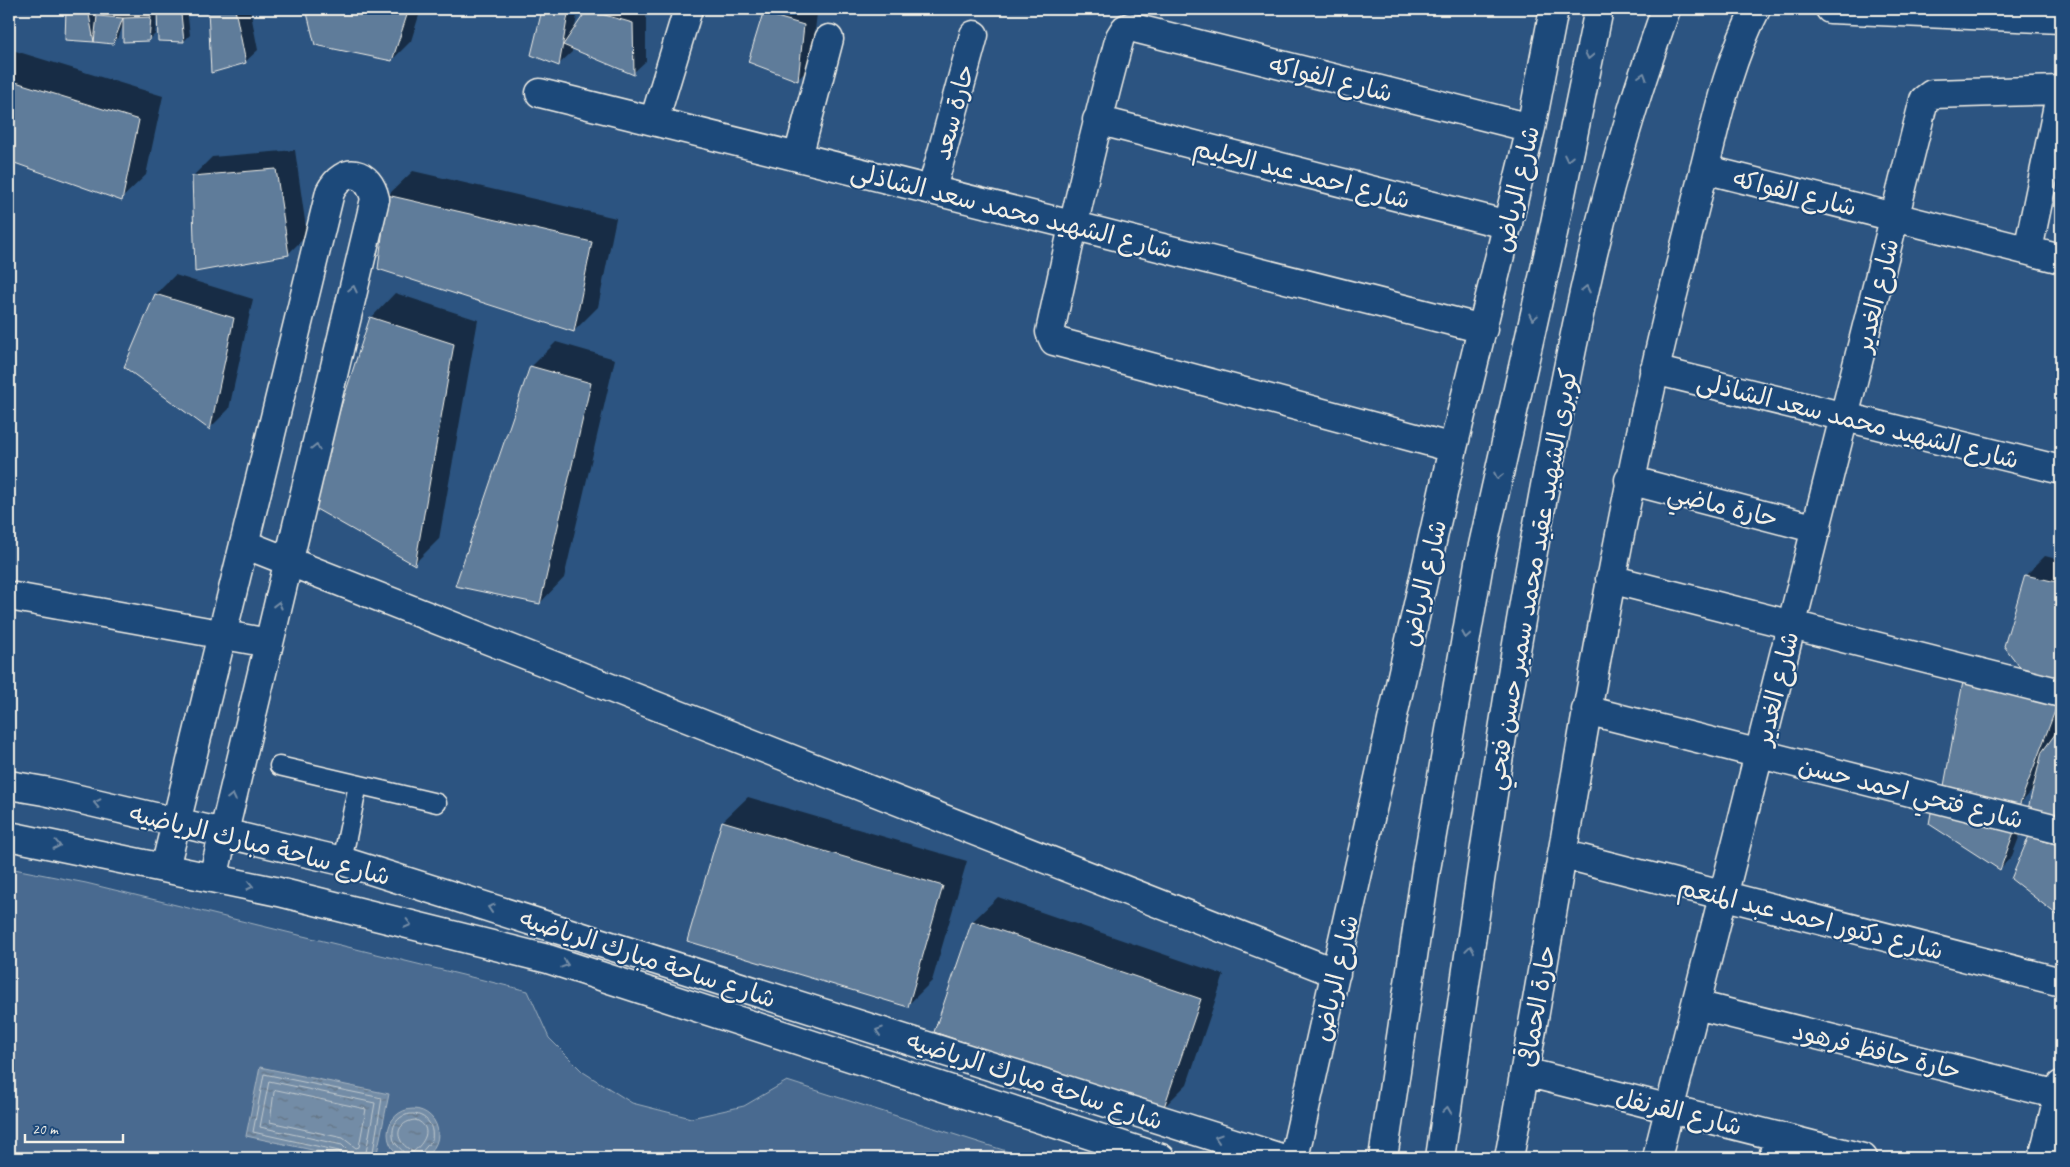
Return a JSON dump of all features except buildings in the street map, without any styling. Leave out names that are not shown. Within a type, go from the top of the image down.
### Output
[{"type":"street","points":[[654,121],[688,9]]},
{"type":"street","name":"شارع الرياض","points":[[1294,1158],[1453,448],[1531,128],[1554,9]]},
{"type":"street","name":"كوبرى الشهيد عقيد محمد سمير حسن فتحي","points":[[1383,1158],[1426,869],[1479,563],[1599,9]]},
{"type":"street","name":"كوبرى الشهيد عقيد محمد سمير حسن فتحي","points":[[1440,1158],[1500,740],[1528,576],[1559,413],[1592,262],[1628,122],[1666,9]]},
{"type":"street","points":[[1704,169],[1731,65],[1756,9]]},
{"type":"street","points":[[1830,9],[2061,19]]},
{"type":"street","name":"شارع الفواكه","points":[[1097,120],[1120,37],[1125,29],[1130,27],[1531,128]]},
{"type":"street","name":"حارة سعد","points":[[932,189],[974,35]]},
{"type":"street","points":[[798,157],[830,39]]},
{"type":"street","points":[[2028,250],[2061,90]]},
{"type":"street","name":"شارع الغدير","points":[[1657,1158],[1926,97],[1932,94],[2061,90]]},
{"type":"street","name":"شارع الشهيد محمد سعد الشاذلى","points":[[540,93],[1072,224],[1483,329]]},
{"type":"street","points":[[1097,120],[1072,224],[1050,332],[1052,338],[1058,343],[1453,448]]},
{"type":"street","name":"شارع احمد عبد الحليم","points":[[1097,120],[1508,225]]},
{"type":"street","name":"شارع الفواكه","points":[[1704,169],[2061,259]]},
{"type":"street","name":"حارة الحماقى","points":[[1509,1158],[1586,710],[1629,480],[1704,169]]},
{"type":"street","points":[[165,868],[330,192],[336,180],[349,174],[362,176],[372,186],[375,199],[213,878]]},
{"type":"street","name":"شارع الشهيد محمد سعد الشاذلى","points":[[1654,370],[2061,470]]},
{"type":"street","name":"حارة ماضي","points":[[1629,480],[1816,529]]},
{"type":"street","points":[[244,544],[1336,973]]},
{"type":"street","points":[[1610,579],[2061,693]]},
{"type":"street","points":[[9,596],[269,643]]},
{"type":"street","name":"شارع فتحي احمد حسن","points":[[1586,710],[2061,830]]},
{"type":"street","name":"شارع ساحة مبارك الرياضيه","points":[[9,784],[342,861],[1281,1158]]},
{"type":"street","name":"شارع ساحة مبارك الرياضيه","points":[[9,836],[279,892],[548,959],[800,1039],[1101,1148],[1161,1158]]},
{"type":"street","name":"شارع دكتور احمد عبد المنعم","points":[[1562,854],[2061,982]]},
{"type":"street","name":"حارة حافظ فرهود","points":[[1696,1005],[2060,1090]]},
{"type":"street","name":"شارع القرنفل","points":[[1525,1072],[1670,1108],[1775,1147],[1863,1158]]},
{"type":"street","points":[[2043,1158],[2060,1090]]},
{"type":"lane","points":[[279,766],[437,803]]},
{"type":"lane","points":[[342,861],[358,785]]},
{"type":"shaded area","points":[[9,868],[86,883],[528,991],[549,1038],[583,1072],[632,1103],[691,1118],[744,1106],[787,1081],[1028,1158],[9,1158]]},
{"type":"water","points":[[260,1067],[389,1094],[376,1158],[350,1158],[246,1136]]},
{"type":"water","points":[[408,1109],[418,1109],[431,1116],[438,1129],[438,1139],[431,1152],[418,1159],[408,1159],[399,1155],[392,1148],[388,1139],[388,1129],[392,1120],[399,1113]]}]
